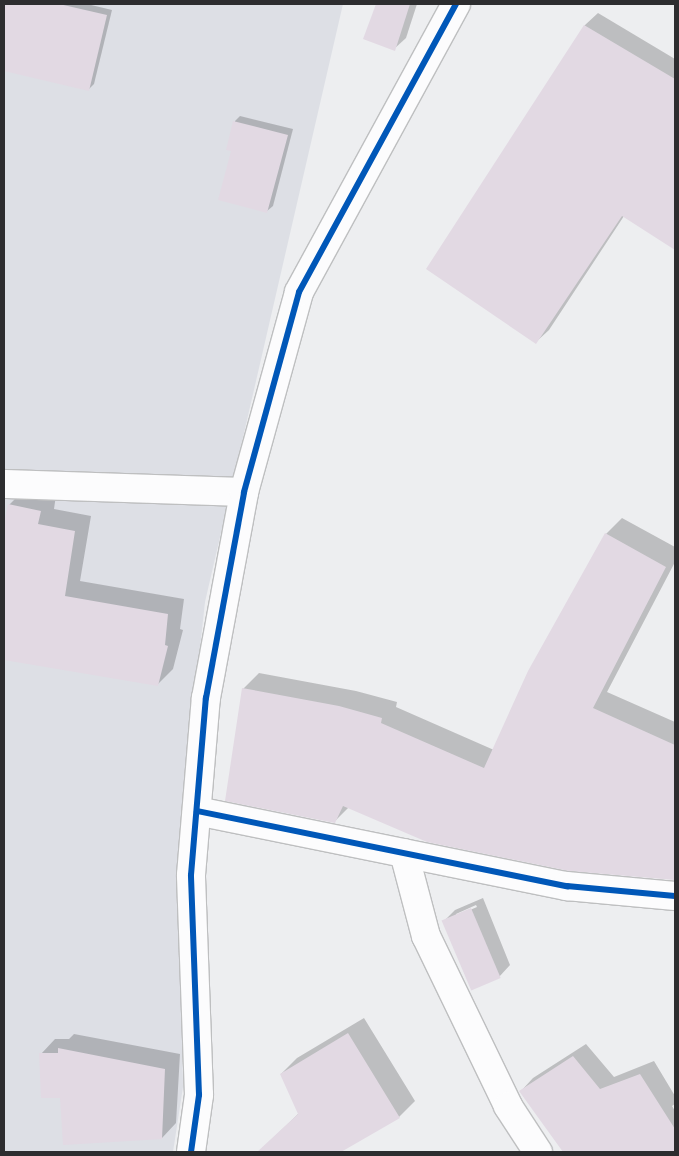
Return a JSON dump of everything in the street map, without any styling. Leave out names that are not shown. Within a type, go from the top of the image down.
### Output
[{"type":"street","points":[[191,1152],[199,1095],[191,875],[206,698],[244,492],[299,292],[456,4]]},
{"type":"street","points":[[4,484],[244,492]]},
{"type":"street","points":[[197,811],[566,886],[675,896]]},
{"type":"street","points":[[404,853],[426,936],[508,1106],[538,1152]]},
{"type":"shaded area","points":[[4,4],[343,4],[205,602],[179,841],[183,1087],[173,1152],[4,1152]]},
{"type":"building","points":[[4,4],[59,4],[107,15],[89,91],[4,71]]},
{"type":"building","points":[[376,4],[410,4],[395,51],[363,39]]},
{"type":"building","points":[[584,25],[675,79],[675,250],[622,216],[536,344],[426,269]]},
{"type":"building","points":[[233,121],[288,135],[267,213],[218,200],[231,151],[226,150]]},
{"type":"building","points":[[8,504],[41,511],[38,524],[75,531],[65,596],[168,614],[165,645],[168,646],[158,686],[4,660],[4,524]]},
{"type":"building","points":[[605,533],[666,567],[593,708],[675,745],[675,880],[569,871],[427,842],[343,806],[335,823],[225,801],[242,688],[339,706],[382,718],[381,723],[484,768],[528,671]]},
{"type":"building","points":[[471,908],[501,978],[471,990],[442,921]]},
{"type":"building","points":[[348,1033],[400,1118],[341,1152],[257,1152],[298,1114],[280,1074]]},
{"type":"building","points":[[58,1048],[165,1069],[162,1139],[63,1145],[60,1098],[41,1098],[39,1053],[58,1053]]},
{"type":"building","points":[[573,1056],[600,1089],[640,1074],[675,1129],[675,1152],[563,1152],[519,1091]]},
{"type":"cycle path","points":[[191,1152],[199,1095],[191,875],[206,698],[244,492],[299,292],[456,4]]},
{"type":"cycle path","points":[[197,811],[567,886],[675,896]]}]
